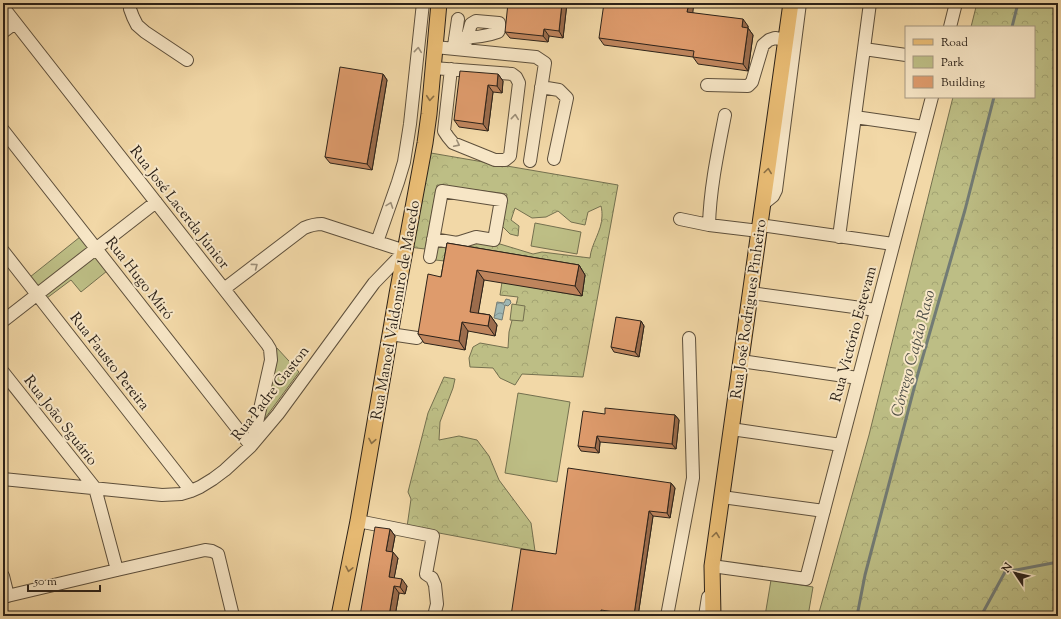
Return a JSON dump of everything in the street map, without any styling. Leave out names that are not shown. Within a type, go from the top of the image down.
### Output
[{"type":"main road","name":"Rua Manoel Valdomiro de Macedo","points":[[339,616],[358,521],[427,126],[439,3]]},
{"type":"main road","name":"Rua José Rodrigues Pinheiro","points":[[712,616],[712,566],[791,3]]},
{"type":"street","points":[[130,3],[130,9],[137,25],[187,60]]},
{"type":"street","points":[[377,242],[404,162],[411,119],[423,3]]},
{"type":"street","points":[[763,204],[773,196],[776,190],[800,3]]},
{"type":"street","points":[[839,236],[870,3]]},
{"type":"street","points":[[950,26],[956,3]]},
{"type":"street","name":"Rua José Lacerda Júnior","points":[[3,7],[270,349],[271,360],[251,446]]},
{"type":"street","points":[[458,18],[460,44]]},
{"type":"street","points":[[3,32],[15,23]]},
{"type":"street","points":[[707,84],[748,86],[752,82],[763,45],[768,40],[775,38],[786,40]]},
{"type":"street","points":[[435,47],[460,44],[536,57],[545,63],[530,161]]},
{"type":"street","points":[[864,49],[905,55]]},
{"type":"street","points":[[433,68],[451,69],[512,74],[516,77],[518,83],[510,156],[505,160],[495,160],[453,142],[444,131],[451,69]]},
{"type":"street","points":[[541,87],[559,90],[567,98],[554,159]]},
{"type":"street","name":"Rua Victório Estevam","points":[[712,566],[806,580],[932,98]]},
{"type":"street","points":[[709,225],[709,208],[725,115]]},
{"type":"street","points":[[855,117],[924,126]]},
{"type":"street","name":"Rua Hugo Miró","points":[[3,130],[251,446]]},
{"type":"street","points":[[430,257],[433,239],[442,191],[501,200],[494,240],[476,237],[457,244],[433,239]]},
{"type":"street","points":[[3,321],[156,202]]},
{"type":"street","points":[[680,219],[709,225],[760,228],[839,236],[893,244]]},
{"type":"street","points":[[224,289],[310,225],[322,224],[405,250]]},
{"type":"street","name":"Rua Padre Gaston","points":[[3,479],[162,495],[176,495],[191,491],[213,479],[251,446],[278,414],[374,283],[405,250]]},
{"type":"street","name":"Rua Fausto Pereira","points":[[3,251],[191,491]]},
{"type":"street","points":[[374,283],[389,277],[400,280]]},
{"type":"street","points":[[751,293],[876,310]]},
{"type":"street","points":[[390,334],[417,338]]},
{"type":"street","points":[[667,616],[693,478],[689,338]]},
{"type":"street","points":[[741,361],[858,378]]},
{"type":"street","name":"Rua João Sguário","points":[[3,372],[94,488]]},
{"type":"street","points":[[731,429],[841,446]]},
{"type":"street","points":[[94,488],[117,570]]},
{"type":"street","points":[[722,497],[824,511]]},
{"type":"street","points":[[358,521],[433,536],[426,574],[432,578],[435,585],[437,604],[434,616]]},
{"type":"street","points":[[3,576],[5,597],[205,550],[212,551],[218,554],[233,616]]},
{"type":"street","points":[[705,616],[712,566]]},
{"type":"green space","points":[[977,3],[1058,3],[1058,616],[818,616],[869,435],[953,98],[1035,98],[1035,26],[971,26]]},
{"type":"green space","points":[[425,152],[618,185],[583,377],[522,374],[515,385],[500,378],[493,368],[470,367],[469,358],[473,347],[480,343],[508,348],[509,332],[518,297],[500,295],[502,282],[581,296],[585,275],[435,260],[439,243],[476,240],[500,244],[533,254],[542,252],[590,258],[592,248],[602,222],[601,206],[588,212],[585,225],[571,222],[558,211],[546,217],[532,218],[515,208],[511,220],[519,226],[518,236],[510,234],[502,226],[507,194],[437,185],[425,249],[409,247]]},
{"type":"green space","points":[[535,223],[581,232],[577,254],[531,246]]},
{"type":"green space","points":[[80,237],[107,271],[81,292],[71,280],[47,298],[30,277]]},
{"type":"green space","points":[[512,304],[525,306],[523,321],[510,320]]},
{"type":"green space","points":[[277,348],[299,372],[263,421]]},
{"type":"green space","points":[[444,377],[455,379],[440,422],[439,440],[459,436],[477,440],[489,456],[499,480],[531,523],[535,551],[407,527],[411,499],[408,492],[428,413]]},
{"type":"green space","points":[[518,393],[570,402],[557,482],[505,473]]},
{"type":"green space","points":[[771,580],[813,587],[808,616],[765,616]]},
{"type":"water","points":[[506,299],[510,300],[511,303],[508,306],[505,305],[502,320],[494,318],[497,302],[504,303]]},
{"type":"building","points":[[508,3],[562,3],[559,31],[544,29],[543,36],[505,32]]},
{"type":"building","points":[[604,3],[689,3],[687,12],[743,19],[742,27],[748,28],[743,64],[693,57],[694,51],[599,38]]},
{"type":"building","points":[[340,67],[383,74],[367,164],[325,157]]},
{"type":"building","points":[[460,71],[498,74],[497,86],[488,85],[483,124],[454,120]]},
{"type":"building","points":[[447,243],[579,265],[575,286],[477,270],[470,312],[490,315],[488,326],[462,322],[459,341],[418,334],[428,274],[441,277]]},
{"type":"building","points":[[616,317],[641,321],[635,352],[611,347]]},
{"type":"building","points":[[605,408],[675,415],[672,444],[597,436],[595,448],[578,446],[583,411],[605,414]]},
{"type":"building","points":[[568,468],[671,483],[667,513],[649,511],[634,615],[601,610],[600,616],[511,616],[521,549],[556,554]]},
{"type":"building","points":[[375,527],[390,529],[386,551],[393,552],[389,577],[402,579],[400,587],[394,586],[389,616],[360,616]]},
{"type":"waterway","name":"Córrego Capão Raso","points":[[1012,26],[1018,3]]},
{"type":"waterway","name":"Córrego Capão Raso","points":[[857,616],[865,575],[917,377],[965,210],[994,98]]},
{"type":"waterway","points":[[981,616],[1005,572],[1058,562]]}]
